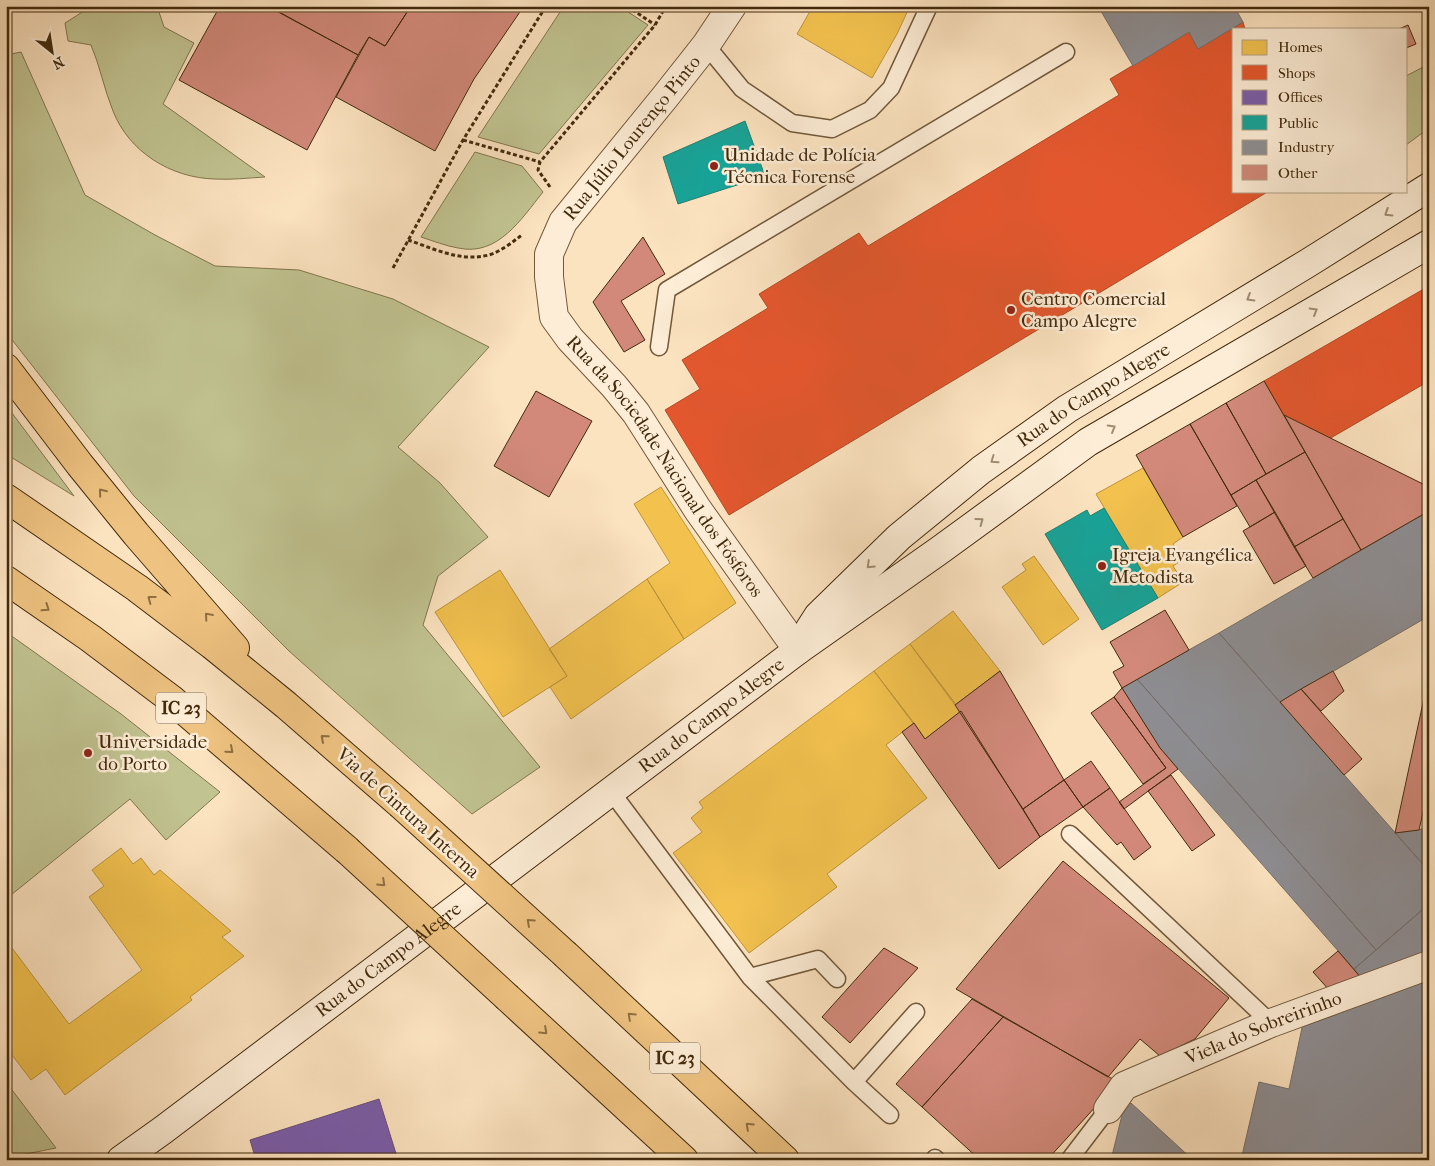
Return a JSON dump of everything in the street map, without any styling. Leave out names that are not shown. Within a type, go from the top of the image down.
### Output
[{"type":"highway","points":[[6,368],[80,465],[136,534],[286,705]]},
{"type":"highway","name":"Via de Cintura Interna","points":[[6,498],[137,588],[286,705],[400,804],[566,955],[785,1160]]},
{"type":"highway","name":"IC 23","points":[[6,580],[90,638],[170,699],[347,850],[684,1160]]},
{"type":"main road","name":"Rua Júlio Lourenço Pinto","points":[[549,277],[549,254],[564,222],[706,45],[732,6]]},
{"type":"main road","name":"Rua do Campo Alegre","points":[[798,650],[818,616],[899,537],[981,470],[1067,409],[1308,263],[1429,186]]},
{"type":"main road","name":"Rua do Campo Alegre","points":[[120,1160],[798,650],[940,550],[1088,442],[1429,244]]},
{"type":"main road","name":"Rua da Sociedade Nacional dos Fósforos","points":[[549,277],[554,317],[570,339],[614,386],[636,413],[698,510],[798,650]]},
{"type":"main road","name":"Viela do Sobreirinho","points":[[1108,1109],[1124,1086],[1271,1023],[1429,965]]},
{"type":"lane","points":[[706,45],[742,89],[792,123],[832,129],[870,110],[891,88],[929,6]]},
{"type":"lane","points":[[659,348],[667,290],[1066,52]]},
{"type":"lane","points":[[610,790],[750,977],[890,1116]]},
{"type":"lane","points":[[1070,834],[1271,1023]]},
{"type":"lane","points":[[750,977],[818,958],[837,978]]},
{"type":"lane","points":[[854,1082],[916,1012]]},
{"type":"lane","points":[[1069,1160],[1108,1109]]},
{"type":"path","points":[[393,268],[463,140],[546,6]]},
{"type":"path","points":[[627,6],[655,25]]},
{"type":"path","points":[[552,191],[538,170],[540,162],[655,25],[666,6]]},
{"type":"path","points":[[463,140],[540,162]]},
{"type":"path","points":[[408,240],[459,257],[485,256],[505,248],[524,234]]},
{"type":"green space","points":[[92,6],[157,6],[164,27],[194,43],[163,104],[265,177],[215,179],[183,174],[154,160],[141,150],[120,126],[113,111],[91,45],[68,41],[65,23]]},
{"type":"green space","points":[[564,6],[619,6],[648,25],[539,154],[478,137]]},
{"type":"green space","points":[[21,52],[85,195],[155,235],[215,266],[299,270],[393,299],[489,347],[398,447],[440,483],[488,537],[438,576],[423,625],[540,767],[472,814],[289,651],[134,496],[6,332],[6,55]]},
{"type":"green space","points":[[1429,64],[1429,128],[1408,144],[1408,75]]},
{"type":"green space","points":[[475,152],[522,166],[543,192],[508,233],[485,247],[472,249],[458,248],[421,237]]},
{"type":"green space","points":[[6,405],[74,496],[6,454]]},
{"type":"green space","name":"Universidade do Porto","points":[[6,632],[121,714],[220,792],[166,840],[130,799],[6,899]]},
{"type":"green space","points":[[6,1082],[56,1148],[6,1158]]},
{"type":"building: Homes","points":[[813,6],[910,6],[897,34],[872,78],[797,34]]},
{"type":"building: Homes","points":[[1143,468],[1183,537],[1173,544],[1182,560],[1173,566],[1183,582],[1158,598],[1096,494]]},
{"type":"building: Homes","points":[[661,487],[736,603],[684,639],[647,579],[670,563],[634,504]]},
{"type":"building: Homes","points":[[1034,556],[1079,619],[1043,645],[1002,587],[1026,570],[1022,564]]},
{"type":"building: Homes","points":[[500,570],[567,676],[503,717],[435,612]]},
{"type":"building: Homes","points":[[647,579],[684,639],[571,719],[550,687],[567,676],[549,649]]},
{"type":"building: Homes","points":[[953,611],[1000,671],[955,705],[910,644]]},
{"type":"building: Homes","points":[[910,644],[961,711],[925,739],[874,671]]},
{"type":"building: Homes","points":[[874,671],[914,723],[886,745],[927,798],[827,874],[837,887],[749,953],[673,853],[702,832],[691,818],[703,808],[699,802]]},
{"type":"building: Homes","points":[[121,848],[133,864],[141,858],[154,875],[160,870],[231,931],[222,937],[244,956],[190,997],[192,1000],[65,1095],[46,1069],[31,1080],[6,1047],[6,940],[69,1024],[142,970],[89,897],[104,886],[92,870]]},
{"type":"building: Shops","points":[[1243,22],[1245,28],[1233,28]]},
{"type":"building: Shops","points":[[1232,29],[1232,192],[1267,192],[729,515],[665,410],[700,389],[682,360],[768,308],[759,294],[859,233],[868,246],[1119,95],[1110,79],[1189,32],[1198,49]]},
{"type":"building: Shops","points":[[1429,286],[1429,381],[1329,439],[1284,415],[1264,381]]},
{"type":"building: Offices","points":[[379,1099],[398,1160],[256,1160],[250,1140]]},
{"type":"building: Public","name":"Unidade de Polícia Técnica Forense","points":[[745,121],[765,176],[678,204],[663,157]]},
{"type":"building: Public","name":"Igreja Evangélica Metodista","points":[[1104,508],[1158,598],[1102,630],[1045,534],[1087,510],[1090,516]]},
{"type":"building: Industry","points":[[1098,6],[1234,6],[1243,22],[1198,49],[1189,32],[1133,66]]},
{"type":"building: Industry","points":[[1429,511],[1429,616],[1280,702],[1219,633]]},
{"type":"building: Industry","points":[[1219,633],[1429,871],[1429,904],[1376,950],[1137,679]]},
{"type":"building: Industry","points":[[1137,679],[1376,950],[1354,969],[1160,748],[1122,688]]},
{"type":"building: Industry","points":[[1429,828],[1429,871],[1395,833]]},
{"type":"building: Industry","points":[[1429,904],[1429,953],[1362,979],[1354,969]]},
{"type":"building: Industry","points":[[1429,979],[1429,1160],[1241,1160],[1259,1082],[1289,1089],[1303,1023]]},
{"type":"building: Industry","points":[[1131,1103],[1193,1160],[1111,1160],[1122,1115]]},
{"type":"building: Other","points":[[220,6],[268,6],[358,55],[307,150],[179,80]]},
{"type":"building: Other","points":[[411,6],[385,46],[369,37],[358,55],[269,7]]},
{"type":"building: Other","points":[[411,6],[524,6],[474,79],[435,151],[336,97],[369,37],[385,46]]},
{"type":"building: Other","points":[[1408,25],[1416,44],[1408,47],[1408,28],[1401,28]]},
{"type":"building: Other","points":[[643,237],[665,274],[621,301],[645,340],[624,352],[593,302]]},
{"type":"building: Other","points":[[1264,381],[1305,452],[1266,474],[1226,403]]},
{"type":"building: Other","points":[[536,391],[592,421],[549,497],[494,466]]},
{"type":"building: Other","points":[[1226,403],[1266,474],[1231,495],[1190,424]]},
{"type":"building: Other","points":[[1284,415],[1429,487],[1429,511],[1361,550]]},
{"type":"building: Other","points":[[1190,424],[1237,506],[1183,537],[1136,455]]},
{"type":"building: Other","points":[[1305,452],[1343,519],[1294,547],[1256,480]]},
{"type":"building: Other","points":[[1256,480],[1275,512],[1250,527],[1231,495]]},
{"type":"building: Other","points":[[1275,512],[1306,566],[1274,584],[1243,531]]},
{"type":"building: Other","points":[[1343,519],[1361,550],[1313,578],[1294,547]]},
{"type":"building: Other","points":[[1165,610],[1189,650],[1122,688],[1113,672],[1124,666],[1110,642]]},
{"type":"building: Other","points":[[1000,671],[1064,780],[1023,809],[955,705]]},
{"type":"building: Other","points":[[1333,671],[1344,691],[1321,711],[1301,689]]},
{"type":"building: Other","points":[[1122,688],[1160,748],[1178,769],[1124,809],[1119,802],[1166,768],[1114,697]]},
{"type":"building: Other","points":[[1301,689],[1362,759],[1344,775],[1280,702]]},
{"type":"building: Other","points":[[1114,697],[1166,768],[1143,784],[1091,713]]},
{"type":"building: Other","points":[[1424,698],[1429,699],[1429,786],[1419,830],[1395,833]]},
{"type":"building: Other","points":[[961,711],[1040,837],[999,869],[902,732],[914,723],[925,739]]},
{"type":"building: Other","points":[[1091,761],[1110,788],[1083,807],[1064,780]]},
{"type":"building: Other","points":[[1171,775],[1215,835],[1192,851],[1148,791]]},
{"type":"building: Other","points":[[1064,780],[1083,807],[1040,837],[1023,809]]},
{"type":"building: Other","points":[[1110,788],[1151,847],[1134,860],[1121,842],[1117,845],[1083,807]]},
{"type":"building: Other","points":[[1063,861],[1229,998],[1195,1039],[1160,1056],[1140,1039],[1108,1077],[956,989]]},
{"type":"building: Other","points":[[884,948],[918,968],[850,1043],[822,1017]]},
{"type":"building: Other","points":[[1338,951],[1362,979],[1330,991],[1313,972]]},
{"type":"building: Other","points":[[972,999],[1003,1017],[922,1107],[896,1084]]},
{"type":"building: Other","points":[[1003,1017],[1118,1082],[1047,1160],[980,1160],[922,1107]]},
{"type":"place","name":"Unidade de Polícia Técnica Forense","points":[[714,166]]},
{"type":"place","name":"Centro Comercial Campo Alegre","points":[[1011,310]]},
{"type":"place","name":"Igreja Evangélica Metodista","points":[[1102,566]]},
{"type":"place","name":"Universidade do Porto","points":[[88,753]]}]
